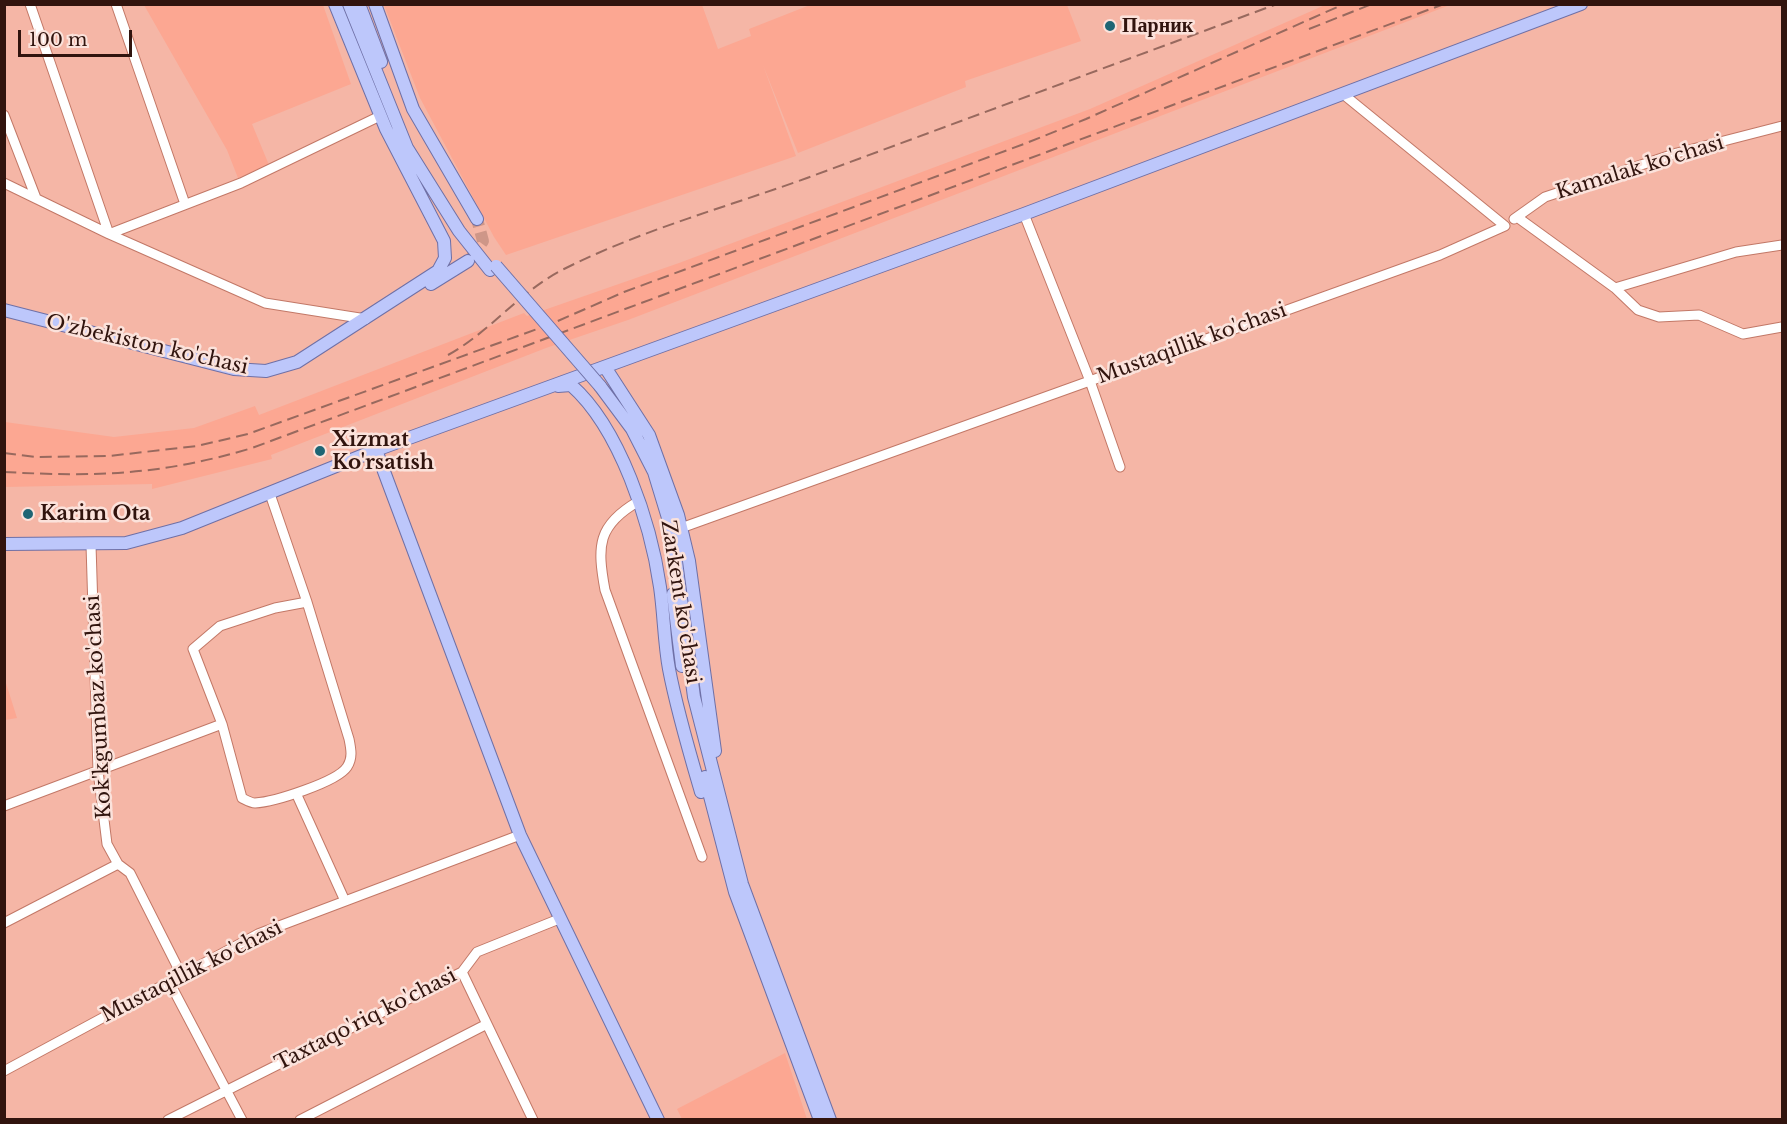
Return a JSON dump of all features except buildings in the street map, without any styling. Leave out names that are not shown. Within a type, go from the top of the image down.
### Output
[{"type":"main road","name":"O'zbekiston ko'chasi","points":[[4,310],[234,369],[255,372],[277,370],[297,362],[438,271],[446,251],[440,231],[380,116],[335,4]]},
{"type":"main road","points":[[350,4],[410,146]]},
{"type":"main road","points":[[359,4],[410,146]]},
{"type":"main road","points":[[375,4],[412,108],[477,219]]},
{"type":"main road","points":[[4,544],[126,543],[160,536],[376,450],[1024,214],[1581,4]]},
{"type":"main road","name":"Zarkent ko'chasi","points":[[410,146],[459,231],[597,388],[625,433],[646,475],[665,534],[686,700],[738,888],[820,1119]]},
{"type":"main road","name":"O'zbekiston ko'chasi","points":[[4,318],[233,377],[267,377],[290,372],[321,357],[468,261]]},
{"type":"main road","points":[[605,367],[649,435],[670,487],[681,528],[689,561],[723,806],[738,888]]},
{"type":"main road","points":[[551,387],[571,385],[582,395],[610,437],[639,501],[651,537],[660,587],[669,666],[679,719],[738,888]]},
{"type":"main road","points":[[376,450],[520,835],[658,1119]]},
{"type":"main road","name":"Zarkent ko'chasi","points":[[738,888],[830,1119]]},
{"type":"street","points":[[30,4],[109,234]]},
{"type":"street","points":[[116,4],[185,204]]},
{"type":"street","points":[[1343,94],[1505,226]]},
{"type":"street","points":[[4,115],[36,198]]},
{"type":"street","points":[[109,234],[241,183],[380,116]]},
{"type":"street","name":"Kamalak ko'chasi","points":[[1505,226],[1545,197],[1677,153],[1782,126]]},
{"type":"street","points":[[4,183],[109,234],[265,303],[366,319]]},
{"type":"street","points":[[1024,214],[1090,381],[1120,467]]},
{"type":"street","points":[[1517,217],[1615,288],[1638,310],[1659,317],[1699,315],[1743,334],[1782,327]]},
{"type":"street","name":"Mustaqillik ko'chasi","points":[[681,528],[1440,255],[1505,226]]},
{"type":"street","points":[[1615,288],[1736,252],[1782,245]]},
{"type":"street","points":[[270,494],[307,602],[349,739],[351,760],[346,770],[338,775],[296,793],[254,803],[242,798],[222,724],[193,649],[220,626],[275,608],[307,602]]},
{"type":"street","points":[[639,501],[621,512],[612,521],[605,532],[599,556],[608,601],[702,857]]},
{"type":"street","name":"Kok'kgumbaz ko'chasi","points":[[91,544],[98,771],[107,844],[118,864],[130,873],[177,966],[173,989],[242,1119]]},
{"type":"street","points":[[4,807],[222,724]]},
{"type":"street","points":[[296,793],[345,901]]},
{"type":"street","name":"Mustaqillik ko'chasi","points":[[4,1071],[258,934],[520,835]]},
{"type":"street","points":[[4,923],[118,864]]},
{"type":"street","name":"Taxtaqo'riq ko'chasi","points":[[168,1119],[462,972],[477,952],[559,919]]},
{"type":"street","points":[[462,972],[533,1119]]},
{"type":"street","points":[[300,1119],[487,1024]]},
{"type":"shaded area","points":[[144,5],[323,5],[351,84],[252,124],[269,165],[238,178],[227,150]]},
{"type":"shaded area","points":[[384,5],[702,5],[718,49],[751,36],[749,29],[810,5],[1067,5],[1081,41],[965,81],[966,87],[798,153],[763,65],[796,156],[506,255],[494,237],[420,98]]},
{"type":"shaded area","points":[[1325,5],[1450,5],[628,320],[546,348],[271,455],[272,459],[152,489],[152,484],[5,487],[5,422],[114,437],[194,428],[255,406],[259,415],[524,313],[527,316],[679,263],[1090,109]]},
{"type":"shaded area","points":[[5,680],[17,718],[4,720]]},
{"type":"shaded area","points":[[785,1053],[807,1119],[682,1119],[677,1109]]},
{"type":"tunnel","points":[[471,258],[483,241],[477,219]]},
{"type":"railway","points":[[448,355],[478,335],[548,278],[624,242],[807,178],[1277,4]]},
{"type":"railway","points":[[4,453],[36,457],[109,456],[197,446],[248,434],[551,324],[624,292],[1024,144],[1086,119],[1344,4]]},
{"type":"railway","points":[[1309,29],[1372,4]]},
{"type":"railway","points":[[4,472],[70,474],[130,472],[188,464],[252,448],[1444,4]]},
{"type":"place","name":"Парник","points":[[1110,26]]},
{"type":"place","name":"Xizmat Ko'rsatish","points":[[320,451]]},
{"type":"place","name":"Karim Ota","points":[[28,514]]}]
